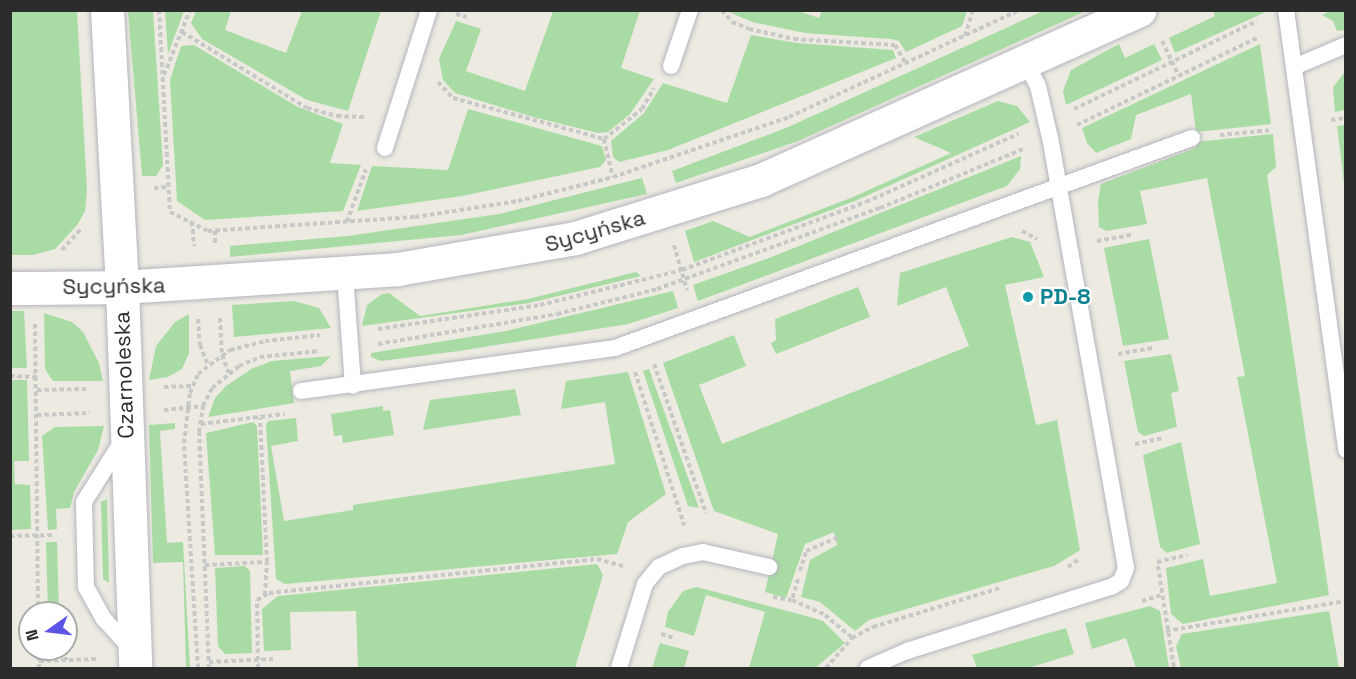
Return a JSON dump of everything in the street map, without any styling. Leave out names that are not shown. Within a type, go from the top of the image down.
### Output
[{"type":"street","name":"Czarnoleska","points":[[107,10],[122,287],[135,661]]},
{"type":"street","name":"Sycyńska","points":[[22,288],[122,287],[345,274],[533,248],[664,211],[803,163],[1140,10]]},
{"type":"lane","points":[[385,148],[429,10]]},
{"type":"lane","points":[[671,66],[690,10]]},
{"type":"lane","points":[[1287,17],[1346,450]]},
{"type":"lane","points":[[1294,67],[1346,45]]},
{"type":"lane","points":[[868,669],[907,651],[1113,586],[1124,574],[1126,568],[1050,138],[1038,86],[1025,62]]},
{"type":"lane","points":[[301,391],[580,356],[615,348],[1192,138]]},
{"type":"lane","points":[[345,274],[353,386]]},
{"type":"lane","points":[[126,437],[84,502],[86,587],[104,619],[135,661]]},
{"type":"lane","points":[[620,669],[651,573],[670,561],[692,553],[716,554],[769,567]]},
{"type":"path","points":[[159,10],[170,212],[208,231],[415,217],[518,201],[651,167],[789,117],[1020,10]]},
{"type":"path","points":[[163,78],[190,10]]},
{"type":"path","points":[[722,10],[732,22],[748,29],[794,39],[895,45],[906,64]]},
{"type":"path","points":[[966,36],[973,10]]},
{"type":"path","points":[[209,669],[199,432],[203,406],[212,388],[239,366],[260,357],[351,348],[557,314],[684,279],[880,207],[1050,138],[1179,76],[1287,17]]},
{"type":"path","points":[[182,32],[307,108],[337,116],[397,111]]},
{"type":"path","points":[[1162,41],[1179,76]]},
{"type":"path","points":[[604,139],[642,109],[671,66]]},
{"type":"path","points":[[441,88],[453,98],[604,139]]},
{"type":"path","points":[[1331,120],[1346,118]]},
{"type":"path","points":[[1192,138],[1277,129],[1278,140]]},
{"type":"path","points":[[604,139],[613,177]]},
{"type":"path","points":[[348,222],[372,154],[385,148]]},
{"type":"path","points":[[651,167],[697,320]]},
{"type":"path","points":[[1097,241],[1132,235]]},
{"type":"path","points":[[22,288],[37,377],[38,601]]},
{"type":"path","points":[[198,669],[184,443],[186,408],[198,374],[208,364],[231,350],[265,341]]},
{"type":"path","points":[[1118,354],[1153,348]]},
{"type":"path","points":[[650,353],[705,513]]},
{"type":"path","points":[[631,360],[692,553]]},
{"type":"path","points":[[10,376],[37,377]]},
{"type":"path","points":[[260,418],[267,562],[265,595]]},
{"type":"path","points":[[1135,444],[1163,438]]},
{"type":"path","points":[[792,600],[806,551],[837,538]]},
{"type":"path","points":[[1157,561],[1186,555]]},
{"type":"path","points":[[258,669],[256,600],[265,595],[597,559],[619,565]]},
{"type":"path","points":[[1056,571],[1079,559]]},
{"type":"path","points":[[205,565],[267,562]]},
{"type":"path","points":[[825,669],[852,638],[873,627],[1002,587]]},
{"type":"path","points":[[769,596],[792,600],[825,615],[852,638]]},
{"type":"path","points":[[1166,631],[1346,601]]},
{"type":"path","points":[[653,641],[656,632],[674,638]]},
{"type":"path","points":[[78,660],[101,659]]},
{"type":"path","points":[[209,662],[275,659]]},
{"type":"path","points":[[39,661],[39,669]]},
{"type":"green space","points":[[1332,10],[1345,11],[1345,30],[1337,31],[1333,21],[1322,15]]},
{"type":"green space","points":[[10,11],[77,11],[87,190],[85,211],[78,224],[55,249],[33,255],[11,255]]},
{"type":"green space","points":[[128,11],[153,11],[163,165],[156,176],[142,176]]},
{"type":"green space","points":[[165,11],[184,11],[168,54]]},
{"type":"green space","points":[[196,11],[231,11],[225,30],[286,53],[302,11],[381,11],[348,111],[307,100],[202,39],[191,23]]},
{"type":"green space","points":[[553,11],[640,11],[621,68],[654,79],[630,114],[608,132],[598,133],[533,117],[455,93],[443,80],[439,59],[456,21],[481,29],[466,71],[525,91]]},
{"type":"green space","points":[[727,11],[798,11],[819,18],[822,11],[967,11],[962,26],[906,52],[899,41],[891,39],[805,33],[752,22]]},
{"type":"green space","points":[[1043,11],[1086,11],[798,141],[676,183],[672,171],[786,128]]},
{"type":"green space","points":[[1213,11],[1268,11],[1175,53],[1169,38],[1215,16]]},
{"type":"green space","points":[[751,35],[797,43],[893,50],[896,58],[668,150],[619,162],[613,157],[611,141],[644,113],[663,83],[727,103]]},
{"type":"green space","points":[[1119,44],[1125,58],[1154,44],[1162,60],[1066,105],[1063,91],[1071,70]]},
{"type":"green space","points":[[1260,44],[1271,124],[1196,132],[1191,94],[1136,115],[1131,139],[1096,153],[1087,143],[1082,128]]},
{"type":"green space","points":[[194,45],[298,107],[343,124],[330,163],[361,165],[343,211],[205,220],[177,201],[170,80],[181,46]]},
{"type":"green space","points":[[1345,72],[1345,110],[1335,112],[1333,87]]},
{"type":"green space","points":[[998,101],[1017,106],[1030,122],[855,201],[694,262],[685,231],[713,221],[750,237],[853,197],[951,153],[914,137]]},
{"type":"green space","points":[[468,109],[602,146],[606,160],[600,167],[462,196],[357,211],[372,166],[448,170]]},
{"type":"green space","points":[[1346,125],[1345,191],[1337,126]]},
{"type":"green space","points":[[1273,134],[1276,167],[1267,175],[1329,595],[1183,624],[1171,614],[1166,568],[1203,559],[1210,596],[1277,583],[1237,377],[1245,376],[1207,178],[1140,191],[1147,224],[1106,231],[1099,227],[1098,201],[1101,184],[1195,148],[1196,142]]},
{"type":"green space","points":[[1021,156],[1020,169],[1007,186],[698,301],[693,285],[769,258]]},
{"type":"green space","points":[[642,178],[647,194],[461,235],[230,257],[230,246],[348,236],[499,214]]},
{"type":"green space","points":[[1012,237],[1030,242],[1044,277],[1005,285],[1036,425],[1057,420],[1080,550],[1054,566],[869,620],[855,631],[820,602],[801,597],[810,560],[837,545],[834,532],[805,544],[786,598],[765,592],[778,534],[714,511],[663,363],[734,335],[746,366],[699,385],[722,444],[969,346],[946,287],[897,306],[900,273]]},
{"type":"green space","points":[[1149,239],[1169,339],[1123,346],[1104,248]]},
{"type":"green space","points":[[636,272],[641,276],[529,303],[362,326],[367,305],[382,294],[389,293],[420,316],[528,299]]},
{"type":"green space","points":[[858,287],[870,317],[776,354],[771,343],[776,340],[775,319]]},
{"type":"green space","points":[[673,291],[678,308],[628,324],[459,351],[381,361],[371,357],[371,353],[506,331]]},
{"type":"green space","points":[[294,301],[319,308],[331,328],[234,337],[232,305]]},
{"type":"green space","points":[[11,311],[24,311],[27,368],[11,368]]},
{"type":"green space","points":[[44,313],[72,322],[83,332],[99,363],[103,381],[53,381],[45,369]]},
{"type":"green space","points":[[189,314],[189,353],[182,369],[168,377],[149,380],[156,346],[175,322]]},
{"type":"green space","points":[[1171,354],[1179,391],[1171,393],[1177,427],[1144,436],[1138,432],[1124,361]]},
{"type":"green space","points":[[331,356],[321,366],[290,371],[294,403],[208,417],[215,398],[226,386],[253,368],[272,361]]},
{"type":"green space","points":[[649,369],[699,508],[688,506],[643,371]]},
{"type":"green space","points":[[628,372],[666,494],[628,522],[617,554],[285,584],[276,579],[266,424],[269,421],[296,418],[298,441],[271,446],[284,521],[353,510],[353,505],[615,464],[605,402],[561,409],[566,381]]},
{"type":"green space","points":[[10,380],[27,380],[29,461],[14,461],[15,484],[30,485],[31,529],[11,530]]},
{"type":"green space","points":[[515,389],[521,415],[423,430],[430,400]]},
{"type":"green space","points":[[383,406],[383,411],[390,410],[394,435],[343,443],[342,435],[334,436],[331,414]]},
{"type":"green space","points":[[253,422],[257,426],[263,555],[215,555],[206,433]]},
{"type":"green space","points":[[175,423],[175,429],[160,431],[167,543],[183,542],[190,668],[186,668],[183,562],[153,563],[149,425]]},
{"type":"green space","points":[[104,426],[98,450],[74,492],[70,508],[56,509],[57,529],[48,530],[42,436],[55,427]]},
{"type":"green space","points":[[1181,442],[1200,544],[1167,553],[1160,547],[1143,455]]},
{"type":"green space","points":[[107,499],[109,583],[103,579],[101,502]]},
{"type":"green space","points":[[46,542],[57,542],[59,601],[48,601]]},
{"type":"green space","points":[[597,564],[603,575],[575,668],[358,668],[356,611],[290,612],[291,650],[264,651],[262,609],[278,596]]},
{"type":"green space","points":[[245,566],[250,571],[252,653],[225,654],[218,646],[215,568]]},
{"type":"green space","points":[[697,587],[823,621],[845,643],[815,668],[749,668],[765,612],[706,595],[694,636],[665,627],[668,612],[683,591]]},
{"type":"green space","points":[[1150,606],[1160,611],[1169,668],[1136,668],[1126,638],[1092,649],[1085,623]]},
{"type":"green space","points":[[1329,611],[1339,668],[1181,668],[1176,646],[1182,634]]},
{"type":"green space","points":[[1066,628],[1074,654],[1028,668],[977,668],[972,655]]},
{"type":"green space","points":[[660,643],[689,651],[684,668],[652,668]]},
{"type":"place","name":"PD-8","points":[[1028,297]]}]
